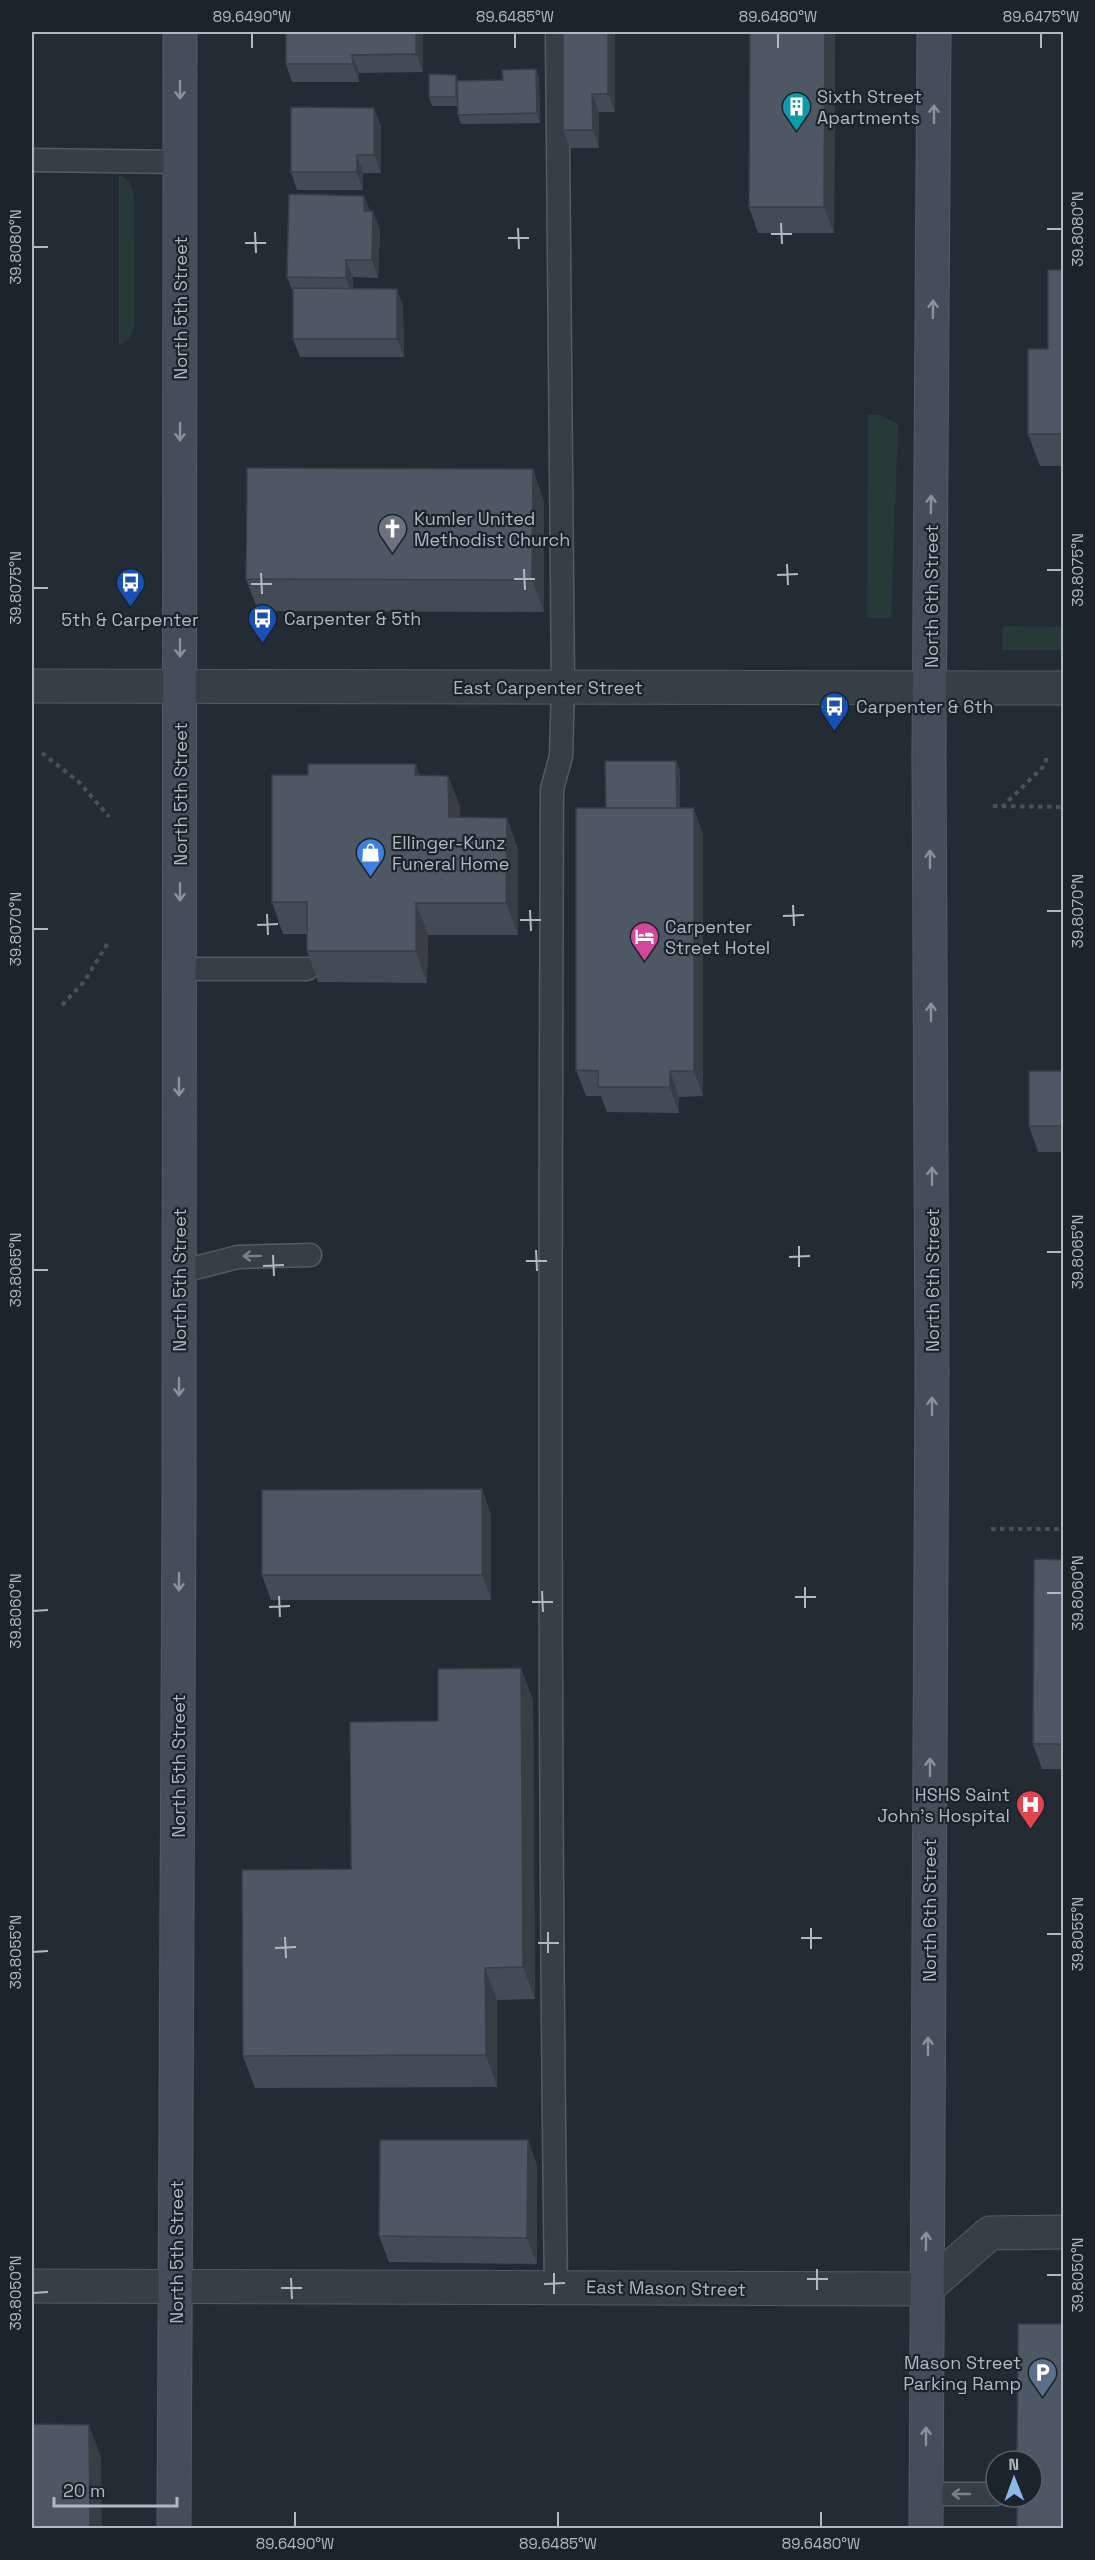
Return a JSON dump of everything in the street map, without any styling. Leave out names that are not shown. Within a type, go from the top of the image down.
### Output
[{"type":"main road","name":"North 5th Street","points":[[174,2529],[179,1272],[180,32]]},
{"type":"main road","name":"North 6th Street","points":[[926,2529],[932,1350],[931,689],[934,32]]},
{"type":"street","name":"East Carpenter Street","points":[[32,686],[1064,688]]},
{"type":"street","points":[[926,2289],[990,2233],[1064,2232]]},
{"type":"street","name":"East Mason Street","points":[[32,2286],[926,2289]]},
{"type":"lane","points":[[556,2287],[549,1659],[552,789],[561,756],[563,688],[557,32]]},
{"type":"lane","points":[[32,160],[180,162]]},
{"type":"lane","points":[[179,969],[307,969]]},
{"type":"lane","points":[[179,1272],[238,1257],[310,1255]]},
{"type":"lane","points":[[926,2494],[984,2494]]},
{"type":"path","points":[[42,753],[79,782],[109,817]]},
{"type":"path","points":[[1002,807],[1046,764],[1046,754]]},
{"type":"path","points":[[993,806],[1064,807]]},
{"type":"path","points":[[62,1005],[84,982],[109,941]]},
{"type":"path","points":[[991,1528],[1064,1529]]},
{"type":"shaded area","points":[[119,174],[130,182],[134,196],[135,326],[129,339],[119,346]]},
{"type":"shaded area","points":[[868,415],[880,415],[898,424],[891,618],[867,618]]},
{"type":"shaded area","points":[[1003,626],[1063,627],[1063,650],[1002,650]]},
{"type":"building","points":[[286,32],[416,32],[416,54],[352,55],[353,64],[286,64]]},
{"type":"building","points":[[563,32],[608,32],[608,94],[592,94],[593,130],[563,130]]},
{"type":"building","name":"Sixth Street Apartments","points":[[750,32],[825,32],[824,207],[749,207]]},
{"type":"building","points":[[536,69],[537,113],[458,115],[457,81],[503,80],[502,70]]},
{"type":"building","points":[[429,74],[456,75],[456,97],[429,97]]},
{"type":"building","points":[[291,107],[374,108],[374,155],[357,155],[357,172],[291,172]]},
{"type":"building","points":[[289,194],[364,196],[364,211],[373,211],[372,260],[346,260],[346,278],[287,277]]},
{"type":"building","points":[[1048,270],[1064,270],[1064,434],[1028,434],[1028,349],[1048,349]]},
{"type":"building","points":[[293,288],[397,289],[397,339],[293,339]]},
{"type":"building","name":"Kumler United Methodist Church","points":[[247,468],[533,469],[532,580],[246,579]]},
{"type":"building","points":[[605,761],[676,761],[677,808],[606,808]]},
{"type":"building","points":[[308,764],[416,764],[415,775],[448,776],[449,817],[507,818],[506,903],[416,903],[416,951],[307,951],[307,902],[272,902],[272,775],[308,775]]},
{"type":"building","points":[[576,808],[694,808],[694,1071],[670,1071],[670,1087],[598,1087],[598,1071],[576,1070]]},
{"type":"building","points":[[1029,1071],[1064,1071],[1064,1126],[1029,1126]]},
{"type":"building","points":[[482,1489],[482,1575],[262,1575],[262,1490]]},
{"type":"building","points":[[1034,1559],[1064,1560],[1064,1744],[1033,1744]]},
{"type":"building","points":[[521,1668],[523,1967],[485,1968],[486,2055],[243,2056],[242,1870],[351,1869],[350,1722],[438,1721],[438,1669]]},
{"type":"building","points":[[380,2140],[528,2140],[527,2238],[379,2236]]},
{"type":"building","name":"Mason Street Parking Ramp","points":[[1018,2324],[1064,2324],[1064,2529],[1017,2529],[1017,2509],[1044,2509],[1044,2449],[1017,2449]]},
{"type":"building","points":[[32,2424],[89,2425],[90,2529],[32,2529]]},
{"type":"place","name":"Sixth Street Apartments","points":[[796,132]]},
{"type":"place","name":"Kumler United Methodist Church","points":[[393,554]]},
{"type":"place","name":"5th & Carpenter","points":[[130,608]]},
{"type":"place","name":"Carpenter & 5th","points":[[263,644]]},
{"type":"place","name":"Carpenter & 6th","points":[[835,732]]},
{"type":"place","name":"Ellinger-Kunz Funeral Home","points":[[371,878]]},
{"type":"place","name":"Carpenter Street Hotel","points":[[644,962]]},
{"type":"place","name":"HSHS Saint John's Hospital","points":[[1031,1830]]},
{"type":"place","name":"Mason Street Parking Ramp","points":[[1042,2398]]}]
